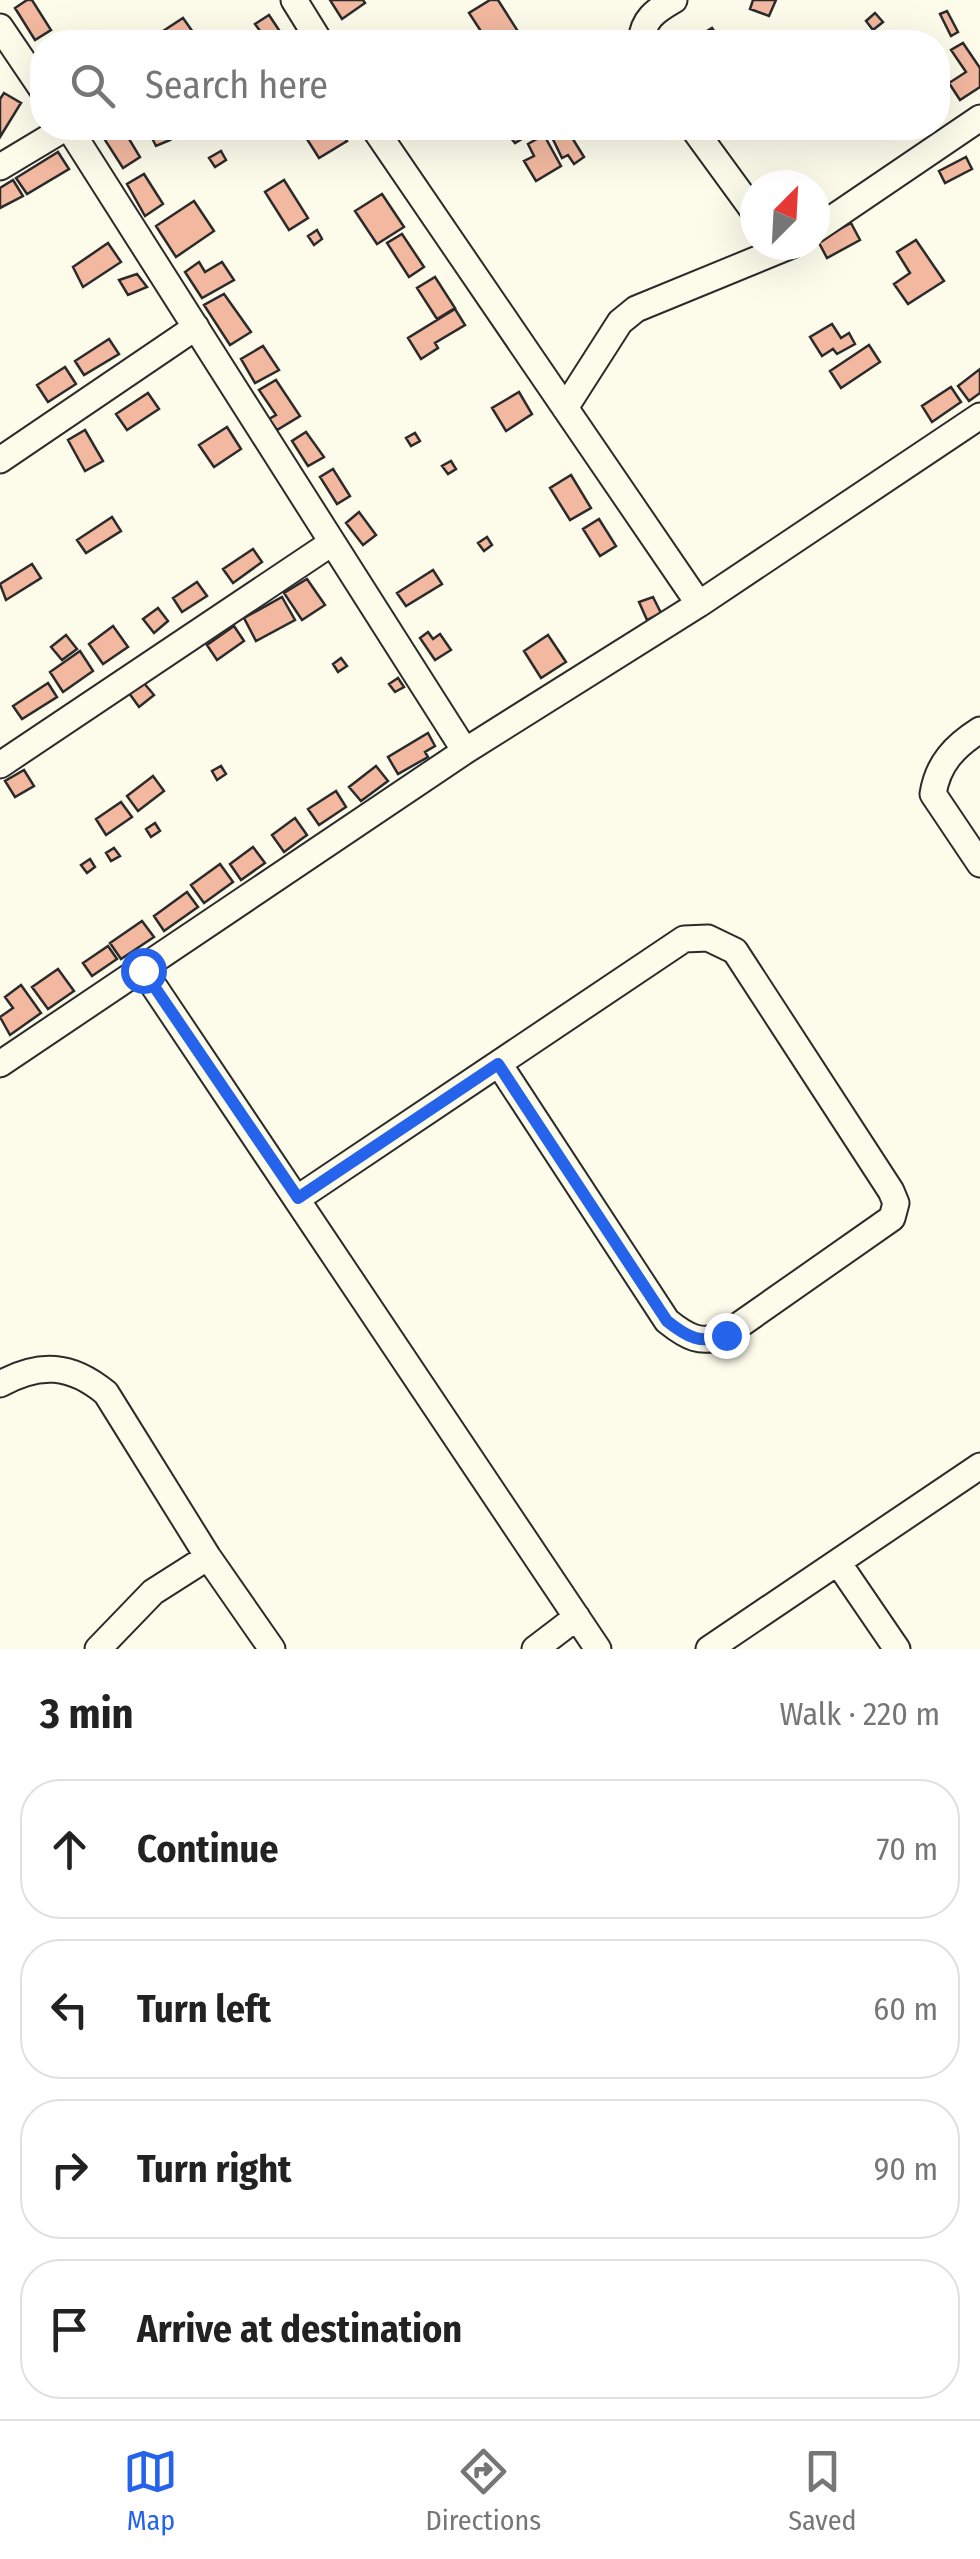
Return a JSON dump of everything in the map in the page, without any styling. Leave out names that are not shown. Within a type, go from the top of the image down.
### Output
[{"type":"street","points":[[294,0],[313,30]]},
{"type":"street","points":[[643,30],[653,12],[674,0]]},
{"type":"street","points":[[0,27],[30,71]]},
{"type":"street","points":[[950,138],[980,118]]},
{"type":"street","points":[[0,167],[46,140]]},
{"type":"street","points":[[75,140],[465,751]]},
{"type":"street","points":[[382,140],[699,604]]},
{"type":"street","points":[[702,140],[740,192]]},
{"type":"street","points":[[830,220],[948,140]]},
{"type":"street","points":[[565,408],[620,322],[636,309],[753,260]]},
{"type":"street","points":[[0,460],[196,326]]},
{"type":"street","points":[[0,1064],[465,751],[699,604],[980,416]]},
{"type":"street","points":[[0,765],[330,544]]},
{"type":"street","points":[[980,730],[948,756],[936,774],[933,794],[980,864]]},
{"type":"street","points":[[298,1198],[684,939],[708,938],[726,943],[735,951],[891,1191],[896,1203],[892,1218],[726,1335],[708,1342],[684,1335],[667,1321],[498,1064]]},
{"type":"street","points":[[143,970],[598,1649]]},
{"type":"street","points":[[0,1384],[20,1373],[56,1366],[84,1374],[106,1392],[208,1557],[272,1649]]},
{"type":"street","points":[[708,1649],[980,1466]]},
{"type":"street","points":[[98,1649],[153,1592],[208,1557]]},
{"type":"street","points":[[839,1564],[897,1649]]},
{"type":"street","points":[[535,1649],[577,1617]]},
{"type":"building","points":[[32,0],[51,30],[30,32],[15,8]]},
{"type":"building","points":[[330,0],[363,0],[365,3],[342,19]]},
{"type":"building","points":[[490,0],[498,0],[517,30],[480,30],[469,13]]},
{"type":"building","points":[[753,0],[776,0],[769,16],[750,9]]},
{"type":"building","points":[[947,11],[958,32],[951,36],[940,14]]},
{"type":"building","points":[[875,13],[883,22],[873,30],[866,21]]},
{"type":"building","points":[[269,15],[279,30],[259,30],[255,24]]},
{"type":"building","points":[[183,18],[192,30],[165,30]]},
{"type":"building","points":[[963,43],[980,68],[980,87],[960,100],[950,82],[966,72],[951,50]]},
{"type":"building","points":[[4,93],[21,103],[0,137],[0,99]]},
{"type":"building","points":[[105,140],[130,140],[140,157],[123,168]]},
{"type":"building","points":[[308,140],[347,141],[319,158]]},
{"type":"building","points":[[547,140],[561,166],[536,181],[524,161],[534,156],[528,144]]},
{"type":"building","points":[[553,140],[573,140],[584,157],[574,164],[568,155],[562,158]]},
{"type":"building","points":[[221,151],[226,160],[215,167],[209,158]]},
{"type":"building","points":[[58,152],[69,169],[27,194],[16,178]]},
{"type":"building","points":[[966,157],[972,169],[945,183],[939,171]]},
{"type":"building","points":[[144,174],[163,204],[145,216],[127,184]]},
{"type":"building","points":[[13,180],[23,196],[0,208],[0,188]]},
{"type":"building","points":[[284,180],[308,218],[289,230],[265,192]]},
{"type":"building","points":[[382,194],[404,227],[377,244],[355,211]]},
{"type":"building","points":[[194,201],[214,231],[176,257],[156,226]]},
{"type":"building","points":[[851,223],[860,240],[830,256],[830,234]]},
{"type":"building","points":[[317,230],[322,239],[314,245],[308,236]]},
{"type":"building","points":[[402,234],[424,267],[409,277],[387,243]]},
{"type":"building","points":[[916,240],[944,281],[908,304],[894,284],[910,273],[897,252]]},
{"type":"building","points":[[108,243],[121,262],[83,287],[73,267]]},
{"type":"building","points":[[199,262],[205,272],[222,262],[234,280],[202,298],[185,272]]},
{"type":"building","points":[[137,274],[147,287],[128,295],[119,280]]},
{"type":"building","points":[[435,277],[455,308],[437,319],[417,288]]},
{"type":"building","points":[[224,294],[251,332],[230,345],[204,305]]},
{"type":"building","points":[[455,309],[465,325],[435,343],[438,348],[421,359],[408,338]]},
{"type":"building","points":[[832,324],[841,338],[849,333],[855,344],[837,354],[833,349],[822,356],[810,337]]},
{"type":"building","points":[[109,339],[119,354],[84,375],[75,361]]},
{"type":"building","points":[[869,345],[880,362],[841,388],[830,371]]},
{"type":"building","points":[[263,346],[279,370],[255,383],[241,359]]},
{"type":"building","points":[[65,367],[76,384],[48,402],[37,385]]},
{"type":"building","points":[[980,369],[980,393],[969,401],[958,386]]},
{"type":"building","points":[[276,380],[300,416],[277,430],[269,419],[276,415],[259,390]]},
{"type":"building","points":[[951,387],[961,402],[932,422],[922,406]]},
{"type":"building","points":[[519,392],[532,414],[506,431],[492,408]]},
{"type":"building","points":[[148,393],[159,409],[127,430],[116,414]]},
{"type":"building","points":[[227,427],[241,449],[214,467],[199,445]]},
{"type":"building","points":[[85,430],[103,461],[85,471],[68,440]]},
{"type":"building","points":[[306,432],[324,457],[308,466],[292,441]]},
{"type":"building","points":[[415,433],[420,441],[411,446],[406,438]]},
{"type":"building","points":[[451,461],[456,469],[448,474],[442,466]]},
{"type":"building","points":[[333,469],[350,496],[337,504],[320,477]]},
{"type":"building","points":[[571,475],[591,508],[570,520],[550,488]]},
{"type":"building","points":[[359,512],[376,535],[363,545],[346,523]]},
{"type":"building","points":[[112,517],[121,531],[86,553],[77,540]]},
{"type":"building","points":[[599,519],[616,546],[600,556],[583,529]]},
{"type":"building","points":[[487,537],[492,545],[484,551],[478,543]]},
{"type":"building","points":[[253,549],[262,562],[233,583],[223,569]]},
{"type":"building","points":[[32,564],[41,578],[6,600],[0,584]]},
{"type":"building","points":[[433,570],[442,584],[406,606],[397,593]]},
{"type":"building","points":[[307,579],[325,605],[302,620],[284,593]]},
{"type":"building","points":[[197,582],[207,596],[182,612],[173,598]]},
{"type":"building","points":[[282,597],[295,620],[256,641],[244,618]]},
{"type":"building","points":[[653,597],[661,613],[647,620],[639,602]]},
{"type":"building","points":[[158,608],[168,621],[154,633],[143,619]]},
{"type":"building","points":[[113,626],[128,647],[103,664],[89,644]]},
{"type":"building","points":[[234,626],[244,641],[217,660],[207,645]]},
{"type":"building","points":[[428,632],[433,639],[440,634],[451,650],[435,660],[420,638]]},
{"type":"building","points":[[66,635],[77,649],[62,660],[51,647]]},
{"type":"building","points":[[548,635],[566,662],[541,678],[524,651]]},
{"type":"building","points":[[80,651],[93,671],[63,692],[50,672]]},
{"type":"building","points":[[341,658],[347,666],[338,672],[333,664]]},
{"type":"building","points":[[398,678],[404,687],[395,692],[389,684]]},
{"type":"building","points":[[143,682],[154,695],[139,707],[129,693]]},
{"type":"building","points":[[48,683],[57,697],[22,719],[13,706]]},
{"type":"building","points":[[428,733],[435,746],[425,752],[428,757],[398,774],[388,757]]},
{"type":"building","points":[[221,766],[226,774],[217,780],[212,771]]},
{"type":"building","points":[[376,766],[388,781],[361,801],[349,787]]},
{"type":"building","points":[[24,770],[34,786],[15,797],[5,781]]},
{"type":"building","points":[[153,776],[164,791],[138,811],[127,796]]},
{"type":"building","points":[[336,791],[346,807],[319,825],[308,809]]},
{"type":"building","points":[[121,802],[132,817],[106,835],[96,819]]},
{"type":"building","points":[[295,818],[307,835],[284,852],[272,835]]},
{"type":"building","points":[[155,823],[160,831],[151,837],[146,829]]},
{"type":"building","points":[[253,847],[265,863],[241,880],[230,864]]},
{"type":"building","points":[[114,848],[120,856],[111,861],[106,853]]},
{"type":"building","points":[[90,859],[95,867],[87,873],[81,865]]},
{"type":"building","points":[[220,864],[233,882],[204,903],[191,885]]},
{"type":"building","points":[[187,892],[198,907],[164,931],[154,916]]},
{"type":"building","points":[[142,921],[154,937],[121,959],[110,943]]},
{"type":"building","points":[[108,946],[117,959],[92,976],[83,963]]},
{"type":"building","points":[[58,969],[74,991],[48,1009],[32,987]]},
{"type":"building","points":[[21,985],[41,1013],[10,1035],[0,1017],[13,1008],[5,997]]},
{"type":"route","points":[[143,970],[298,1198],[498,1064],[667,1321],[684,1335],[708,1342],[726,1335]]}]
